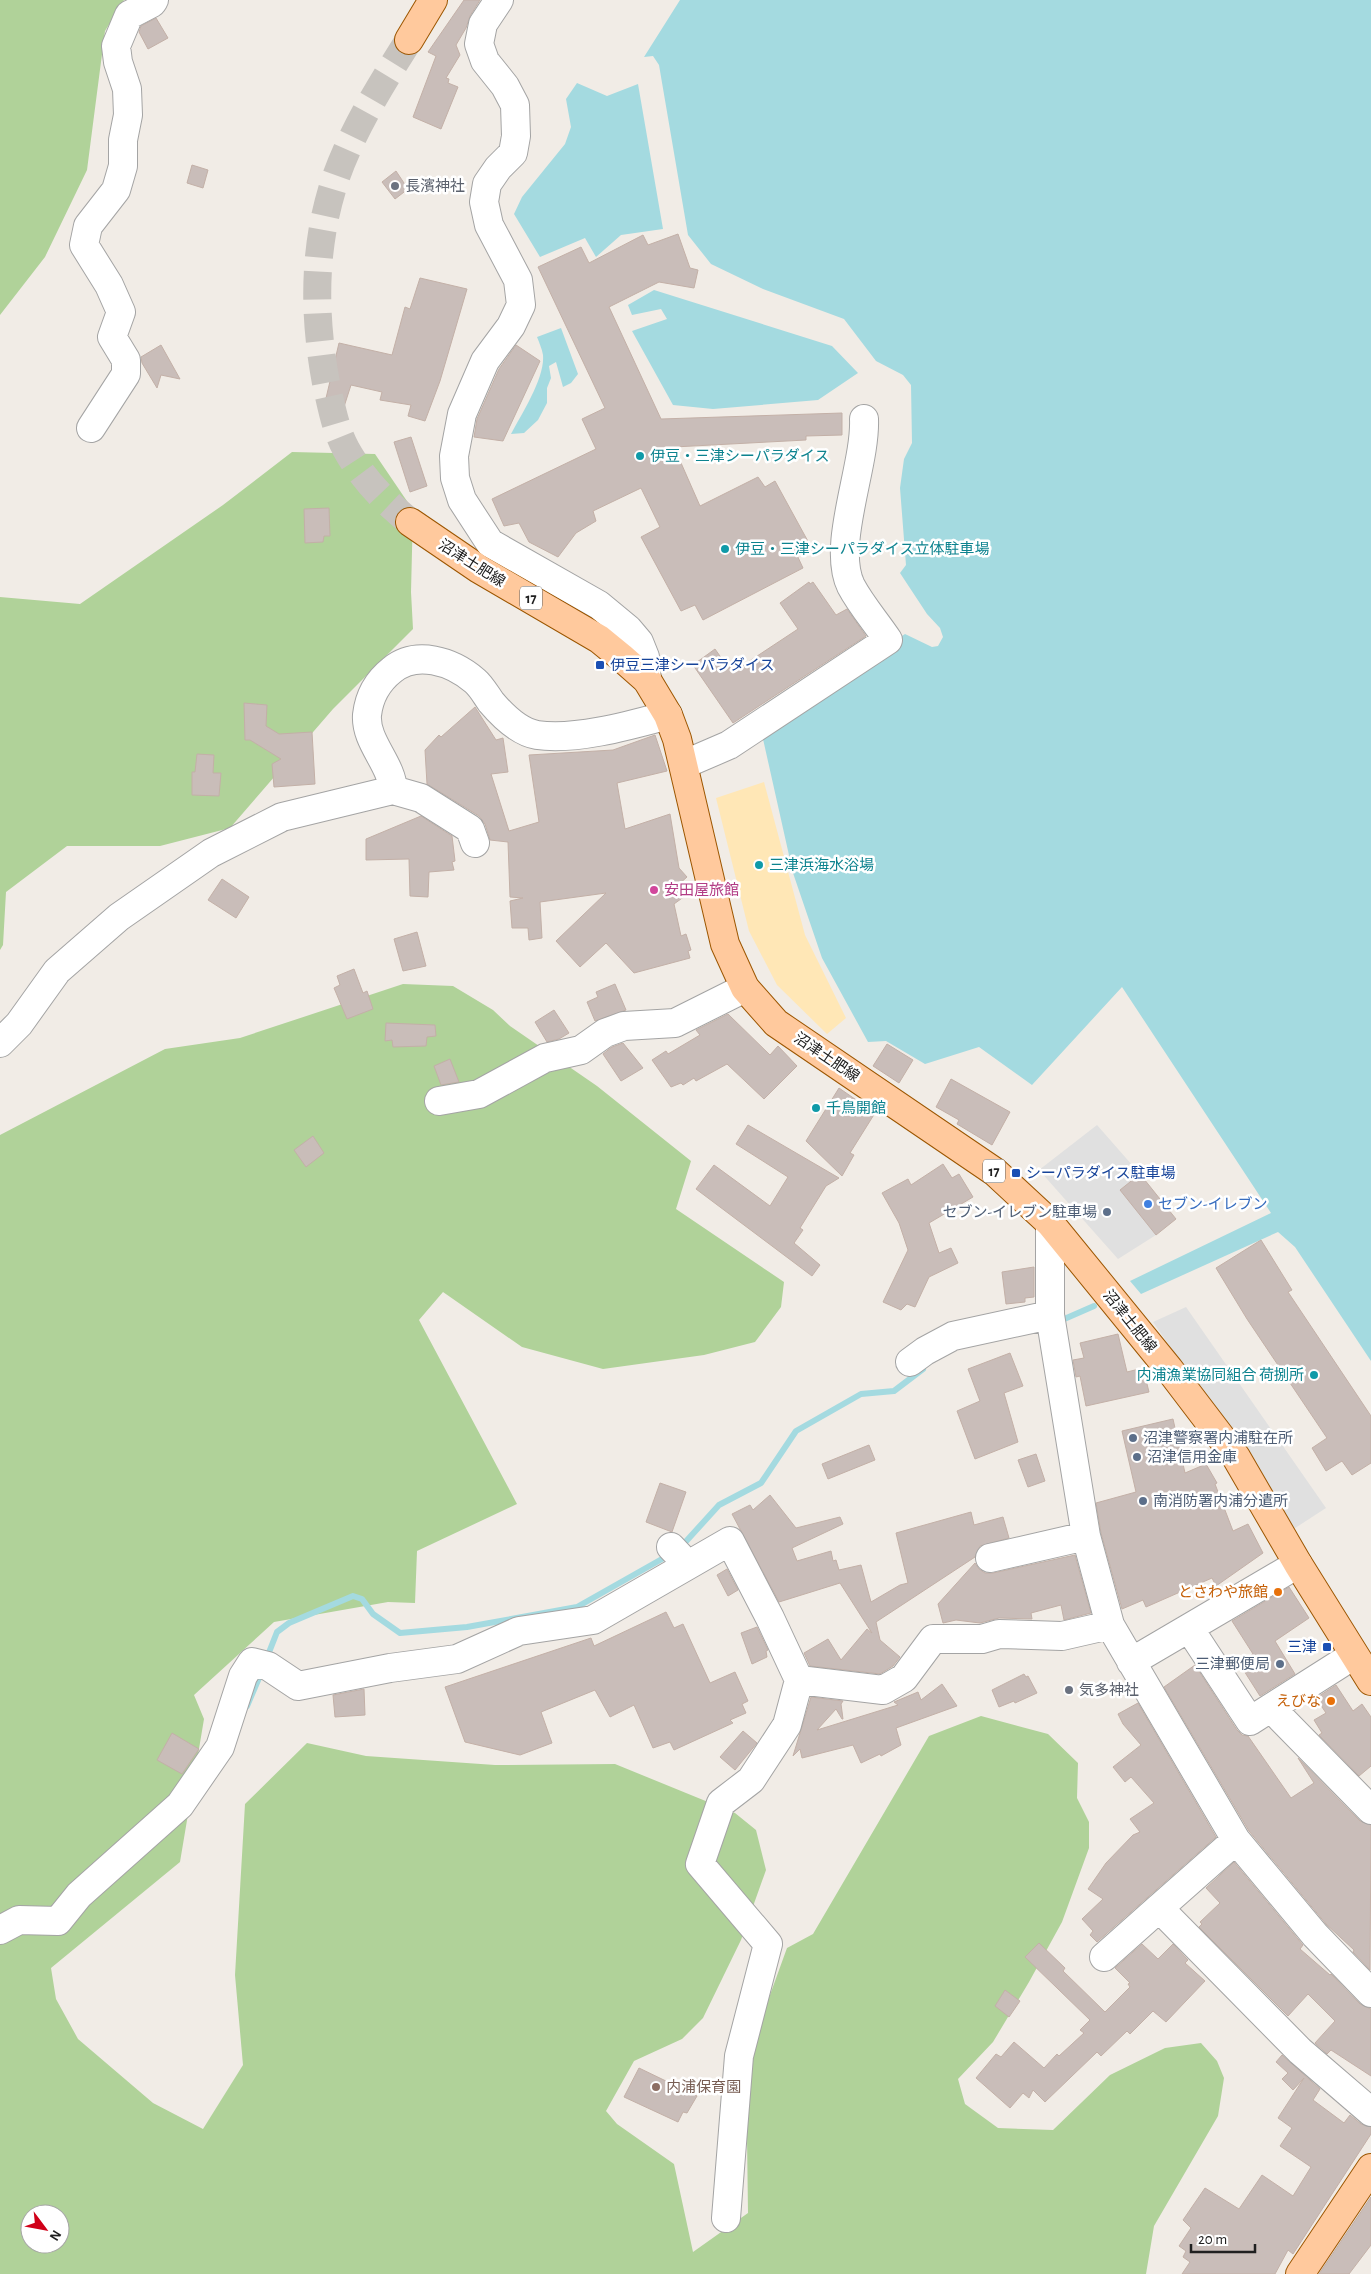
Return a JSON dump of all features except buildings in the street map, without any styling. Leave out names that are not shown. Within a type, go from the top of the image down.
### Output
[{"type":"main road","points":[[409,40],[433,0]]},
{"type":"main road","name":"沼津土肥線","points":[[410,522],[479,569],[599,639],[647,680],[668,715],[685,764],[720,926],[728,952],[745,988],[776,1024],[995,1172],[1050,1223],[1170,1369],[1236,1457],[1298,1564],[1371,1681]]},
{"type":"main road","points":[[1300,2274],[1371,2168]]},
{"type":"street","points":[[91,428],[126,374],[126,360],[112,338],[121,312],[109,285],[84,245],[88,226],[116,190],[123,166],[123,140],[128,115],[127,89],[118,62],[116,46],[129,15],[152,3],[154,0]]},
{"type":"street","points":[[499,0],[483,24],[479,44],[484,61],[505,86],[515,105],[516,136],[513,154],[498,168],[487,184],[484,202],[489,225],[518,280],[521,305],[511,326],[485,361],[462,414],[454,456],[455,478],[462,500],[490,543],[599,605],[628,629],[639,642],[644,657],[647,680]]},
{"type":"street","points":[[685,764],[729,745],[888,640],[850,585],[844,559],[848,523],[865,437],[864,419]]},
{"type":"street","points":[[393,790],[392,782],[373,742],[367,717],[370,702],[381,678],[397,665],[412,659],[432,659],[475,681],[492,703],[518,728],[536,735],[589,732],[668,715]]},
{"type":"street","points":[[0,1042],[19,1024],[57,971],[119,917],[211,853],[282,817],[393,790],[421,798],[470,829],[475,843]]},
{"type":"street","points":[[439,1101],[479,1094],[545,1058],[581,1050],[605,1033],[624,1026],[675,1023],[745,988]]},
{"type":"street","points":[[1050,1223],[1050,1315],[1086,1536],[1110,1625],[1236,1840],[1316,1935],[1369,1987]]},
{"type":"street","points":[[910,1362],[925,1351],[953,1336],[1050,1315]]},
{"type":"street","points":[[990,1558],[1086,1536]]},
{"type":"street","points":[[0,1930],[20,1920],[58,1921],[77,1898],[180,1805],[220,1747],[243,1676],[252,1662],[261,1664],[298,1686],[390,1668],[457,1659],[519,1631],[594,1620],[681,1558],[730,1541],[770,1618],[799,1680],[787,1725],[751,1780],[721,1803],[700,1864],[768,1944],[740,2056],[726,2218]]},
{"type":"street","points":[[1131,1662],[1298,1564]]},
{"type":"street","points":[[799,1680],[883,1690],[904,1678],[933,1638],[982,1639],[999,1634],[1062,1636],[1110,1625]]},
{"type":"street","points":[[1189,1628],[1250,1722],[1354,1655]]},
{"type":"street","points":[[1271,1708],[1371,1810]]},
{"type":"street","points":[[1104,1957],[1236,1840]]},
{"type":"street","points":[[1160,1908],[1300,2052],[1371,2112]]},
{"type":"green space","points":[[0,0],[124,0],[105,31],[87,170],[45,257],[0,315]]},
{"type":"green space","points":[[292,452],[375,454],[413,510],[411,592],[413,629],[333,709],[230,828],[160,846],[67,846],[6,892],[3,945],[0,950],[0,597],[80,604],[223,505]]},
{"type":"green space","points":[[403,984],[453,986],[493,1010],[510,1026],[597,1086],[691,1161],[676,1209],[784,1282],[781,1307],[755,1342],[704,1355],[603,1369],[522,1347],[443,1292],[419,1320],[517,1504],[417,1551],[415,1603],[388,1602],[274,1622],[194,1695],[204,1719],[180,1862],[51,1968],[56,1999],[78,2039],[153,2103],[203,2129],[243,2065],[235,1975],[245,1804],[307,1743],[366,1756],[495,1765],[615,1764],[735,1813],[756,1830],[766,1870],[741,1940],[703,2018],[682,2039],[634,2061],[606,2111],[617,2124],[674,2164],[693,2252],[748,2213],[746,2061],[787,1948],[813,1934],[929,1736],[981,1716],[1048,1734],[1078,1763],[1077,1798],[1089,1822],[1089,1848],[1062,1922],[1029,1982],[993,2042],[958,2079],[965,2104],[998,2128],[1053,2130],[1110,2075],[1165,2048],[1201,2043],[1217,2061],[1224,2078],[1218,2116],[1154,2226],[1146,2274],[0,2274],[0,1135],[165,1049],[240,1038]]},
{"type":"sand","name":"三津浜海水浴場","points":[[764,782],[805,935],[846,1018],[827,1034],[777,985],[749,931],[716,798]]},
{"type":"shaded area","name":"セブン-イレブン駐車場","points":[[1097,1125],[1140,1174],[1156,1235],[1118,1259],[1039,1170]]},
{"type":"shaded area","points":[[1186,1307],[1326,1508],[1289,1532],[1239,1447],[1153,1322]]},
{"type":"water","points":[[680,0],[1371,0],[1371,1361],[1295,1247],[1278,1232],[1141,1294],[1130,1281],[1271,1213],[1122,987],[1032,1085],[979,1047],[925,1064],[886,1041],[868,1042],[822,958],[793,873],[761,730],[905,634],[932,647],[938,646],[943,637],[940,628],[927,614],[900,573],[906,565],[900,488],[904,459],[912,443],[911,385],[903,375],[876,361],[844,319],[763,289],[711,264],[688,235],[659,65],[653,56],[644,57]]},
{"type":"water","points":[[577,83],[607,96],[638,84],[663,229],[621,235],[596,257],[585,238],[540,257],[514,214],[522,197],[565,144],[571,127],[566,99]]},
{"type":"water","points":[[654,290],[832,346],[858,373],[818,400],[713,409],[673,405],[632,331],[667,319],[661,309],[632,315],[628,305]]},
{"type":"water","points":[[561,328],[578,374],[571,383],[563,387],[556,362],[549,366],[551,378],[547,388],[547,403],[538,420],[524,433],[511,434],[537,385],[543,364],[543,355],[537,337]]},
{"type":"waterway","points":[[1062,1320],[1094,1306]]},
{"type":"waterway","points":[[680,1548],[719,1505],[761,1483],[796,1431],[861,1394],[894,1391],[923,1369]]},
{"type":"waterway","points":[[266,1660],[277,1632],[289,1623],[353,1596],[362,1599],[373,1614],[400,1633],[467,1627],[577,1607],[669,1555]]},
{"type":"waterway","points":[[247,1706],[262,1671]]},
{"type":"tunnel","points":[[409,40],[359,124],[336,177],[328,203],[319,254],[317,305],[326,383],[342,441],[352,460],[366,479],[391,506],[410,522]]},
{"type":"place","name":"長濱神社","points":[[395,186]]},
{"type":"place","name":"伊豆・三津シーパラダイス","points":[[640,456]]},
{"type":"place","name":"伊豆・三津シーパラダイス立体駐車場","points":[[725,549]]},
{"type":"place","name":"伊豆三津シーパラダイス","points":[[600,665]]},
{"type":"place","name":"三津浜海水浴場","points":[[759,865]]},
{"type":"place","name":"安田屋旅館","points":[[654,890]]},
{"type":"place","name":"千鳥開館","points":[[816,1108]]},
{"type":"place","name":"シーパラダイス駐車場","points":[[1016,1173]]},
{"type":"place","name":"セブン-イレブン","points":[[1148,1204]]},
{"type":"place","name":"セブン-イレブン駐車場","points":[[1107,1212]]},
{"type":"place","name":"内浦漁業協同組合 荷捌所","points":[[1314,1375]]},
{"type":"place","name":"沼津警察署内浦駐在所","points":[[1133,1438]]},
{"type":"place","name":"沼津信用金庫","points":[[1137,1457]]},
{"type":"place","name":"南消防署内浦分遣所","points":[[1143,1501]]},
{"type":"place","name":"とさわや旅館","points":[[1278,1592]]},
{"type":"place","name":"三津","points":[[1327,1647]]},
{"type":"place","name":"三津郵便局","points":[[1280,1664]]},
{"type":"place","name":"気多神社","points":[[1069,1690]]},
{"type":"place","name":"えびな","points":[[1331,1701]]},
{"type":"place","name":"内浦保育園","points":[[656,2087]]}]
